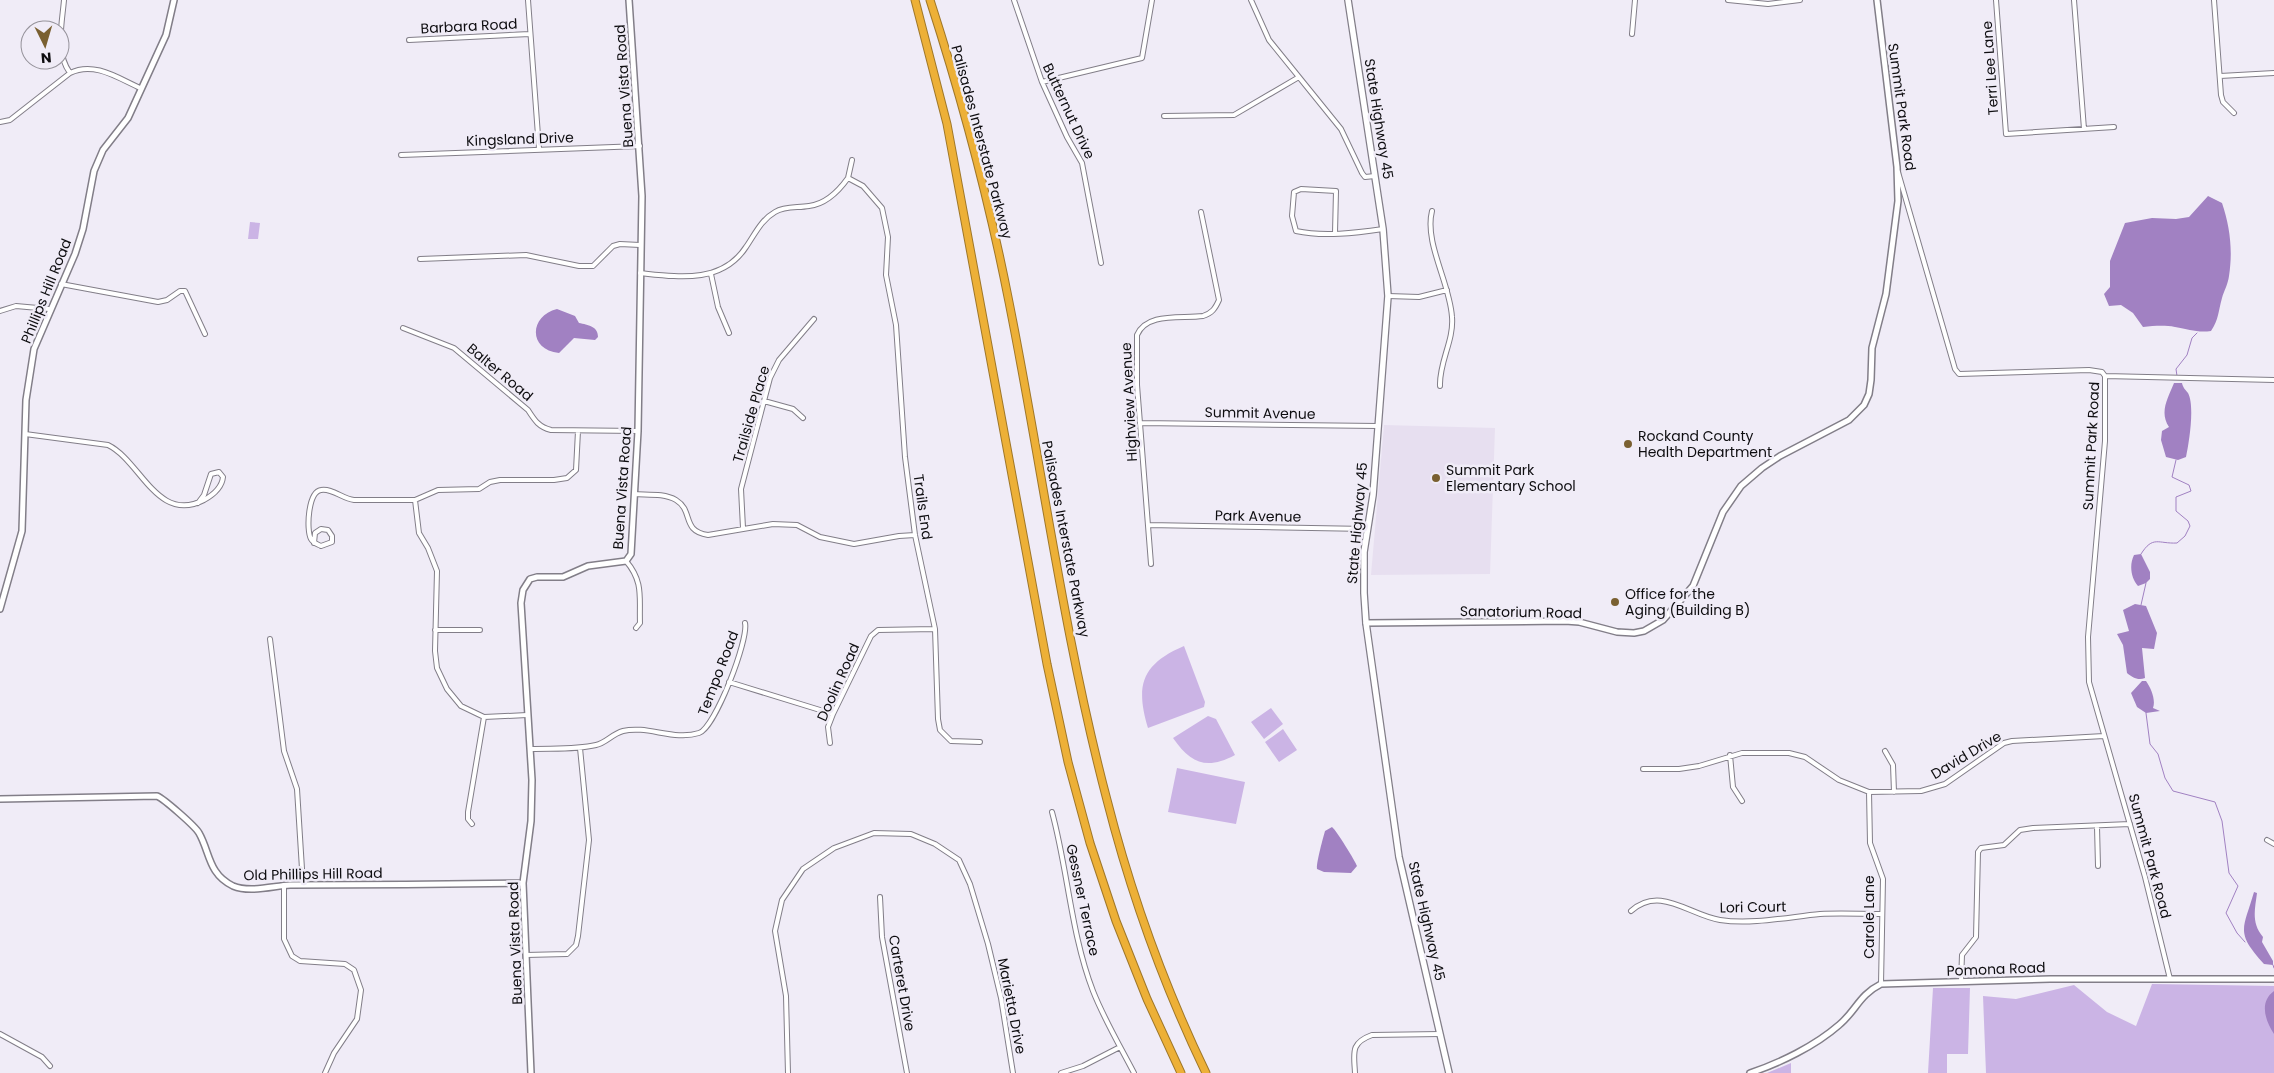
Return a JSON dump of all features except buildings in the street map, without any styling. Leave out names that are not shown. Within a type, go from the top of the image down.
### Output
[{"type":"highway","name":"Palisades Interstate Parkway","points":[[916,0],[948,132],[1047,664],[1066,754],[1085,826],[1111,906],[1147,1000],[1181,1073]]},
{"type":"highway","name":"Palisades Interstate Parkway","points":[[930,0],[965,116],[997,246],[1076,664],[1103,786],[1146,929],[1173,999],[1206,1073]]},
{"type":"main road","name":"State Highway 45","points":[[1348,0],[1383,229],[1388,296],[1373,495],[1367,529],[1364,593],[1366,623],[1399,857],[1449,1073]]},
{"type":"street","points":[[64,0],[60,48],[62,63],[70,73]]},
{"type":"street","name":"Phillips Hill Road","points":[[0,608],[22,531],[25,434],[30,363],[49,309],[75,254],[83,229],[94,171],[103,150],[128,118],[166,34],[174,0]]},
{"type":"street","points":[[528,0],[539,149]]},
{"type":"street","name":"Buena Vista Road","points":[[531,1073],[523,883],[532,801],[531,749],[527,715],[521,603],[523,590],[530,579],[537,577],[563,577],[600,563],[626,561],[631,554],[638,431],[640,146],[629,0]]},
{"type":"street","name":"Butternut Drive","points":[[1014,0],[1042,82],[1067,137],[1082,163],[1101,263]]},
{"type":"street","points":[[1042,82],[1142,58],[1152,0]]},
{"type":"street","points":[[1252,0],[1269,40],[1340,129],[1365,177],[1375,176]]},
{"type":"street","points":[[1632,34],[1635,0]]},
{"type":"street","points":[[1728,0],[1768,4],[1800,0]]},
{"type":"street","name":"Summit Park Road","points":[[1877,0],[1897,167],[1959,374],[2089,370],[2102,372],[2105,376],[2105,441],[2087,662],[2092,695],[2155,913],[2170,979]]},
{"type":"street","name":"Terri Lee Lane","points":[[1996,0],[2006,134],[2084,129]]},
{"type":"street","points":[[2074,0],[2084,129],[2114,127]]},
{"type":"street","points":[[2214,0],[2223,102],[2234,113]]},
{"type":"street","name":"Barbara Road","points":[[408,40],[530,34]]},
{"type":"street","points":[[0,122],[10,120],[80,67],[93,68],[140,88]]},
{"type":"street","points":[[2220,76],[2274,73]]},
{"type":"street","points":[[1164,116],[1179,114],[1234,115],[1299,77]]},
{"type":"street","name":"Kingsland Drive","points":[[401,155],[640,146]]},
{"type":"street","points":[[640,273],[695,276],[711,274],[726,268],[736,260],[762,222],[776,211],[825,202],[840,189],[848,178],[852,160]]},
{"type":"street","name":"Sanatorium Road","points":[[1366,623],[1565,621],[1579,622],[1617,632],[1634,633],[1644,631],[1663,620],[1693,586],[1723,512],[1741,486],[1780,456],[1849,420],[1864,406],[1869,394],[1872,348],[1886,294],[1898,201],[1897,167]]},
{"type":"street","name":"Trails End","points":[[848,178],[863,186],[882,208],[888,243],[886,275],[896,325],[905,457],[915,535],[935,629],[940,730],[951,740],[980,742]]},
{"type":"street","points":[[1335,232],[1336,191],[1333,189],[1301,189],[1294,192],[1292,216],[1293,228],[1296,231],[1335,232],[1383,229]]},
{"type":"street","points":[[1432,211],[1431,233],[1447,290],[1452,318],[1442,364],[1440,386]]},
{"type":"street","name":"Highview Avenue","points":[[1151,564],[1136,343],[1140,328],[1152,320],[1210,314],[1218,300],[1201,212]]},
{"type":"street","points":[[420,259],[526,255],[578,266],[593,266],[613,246],[620,244],[640,245]]},
{"type":"street","points":[[711,274],[718,306],[729,333]]},
{"type":"street","points":[[61,284],[158,302],[167,300],[180,290],[185,291],[206,334]]},
{"type":"street","points":[[1388,296],[1419,297],[1447,290]]},
{"type":"street","points":[[0,311],[16,306],[49,309]]},
{"type":"street","name":"Trailside Place","points":[[743,528],[741,490],[770,378],[779,360],[814,319]]},
{"type":"street","name":"Balter Road","points":[[403,328],[454,348],[528,410],[537,424],[543,428],[578,431],[638,431]]},
{"type":"street","points":[[2105,376],[2274,380]]},
{"type":"street","points":[[764,401],[793,410],[803,418]]},
{"type":"street","name":"Summit Avenue","points":[[1141,424],[1378,426]]},
{"type":"street","points":[[314,542],[315,533],[320,529],[328,530],[332,536],[332,542],[326,545],[314,542],[310,538],[310,502],[313,494],[320,490],[329,490],[346,499],[354,500],[415,500],[438,490],[479,489],[490,482],[500,480],[554,480],[568,478],[576,470],[578,431]]},
{"type":"street","points":[[25,434],[108,445],[120,451],[152,492],[168,501],[180,504],[198,503],[210,497],[222,484],[223,477],[218,472],[211,474],[204,495],[198,503]]},
{"type":"street","points":[[634,494],[658,495],[678,501],[684,508],[692,529],[700,534],[708,535],[773,524],[797,525],[820,537],[854,544],[915,535]]},
{"type":"street","points":[[415,500],[419,533],[428,548],[437,571],[435,630],[437,668],[447,689],[461,706],[484,717],[527,715]]},
{"type":"street","name":"Park Avenue","points":[[1148,525],[1367,529]]},
{"type":"street","points":[[626,561],[636,573],[639,584],[640,623],[636,628]]},
{"type":"street","name":"Tempo Road","points":[[531,749],[580,748],[605,742],[623,731],[687,735],[700,733],[709,726],[729,682],[746,635],[745,623]]},
{"type":"street","name":"Doolin Road","points":[[830,743],[828,727],[871,636],[878,630],[935,629]]},
{"type":"street","points":[[435,630],[480,630]]},
{"type":"street","points":[[270,639],[284,751],[297,789],[303,885]]},
{"type":"street","points":[[729,682],[833,714]]},
{"type":"street","points":[[472,824],[468,819],[468,812],[484,717]]},
{"type":"street","name":"David Drive","points":[[1643,769],[1679,770],[1699,766],[1742,752],[1789,753],[1805,757],[1839,780],[1870,792],[1920,791],[1945,784],[2004,743],[2104,736]]},
{"type":"street","points":[[526,956],[567,954],[576,945],[589,840],[580,748]]},
{"type":"street","points":[[1886,751],[1893,765],[1894,792]]},
{"type":"street","points":[[1730,755],[1733,787],[1742,801]]},
{"type":"street","name":"Carole Lane","points":[[1870,792],[1870,842],[1883,879],[1881,984]]},
{"type":"street","name":"Old Phillips Hill Road","points":[[0,799],[157,796],[166,800],[199,832],[208,859],[224,879],[233,886],[243,888],[303,885],[523,883]]},
{"type":"street","name":"Gessner Terrace","points":[[1052,812],[1063,855],[1071,909],[1086,970],[1093,991],[1134,1073]]},
{"type":"street","points":[[1960,982],[1962,955],[1976,937],[1978,852],[1981,848],[2004,845],[2020,830],[2130,824]]},
{"type":"street","points":[[2097,826],[2098,866]]},
{"type":"street","name":"Marietta Drive","points":[[788,1073],[786,996],[775,931],[782,900],[803,869],[834,848],[874,833],[911,834],[935,844],[958,860],[970,884],[988,944],[1001,998],[1013,1073]]},
{"type":"street","points":[[2267,840],[2274,844]]},
{"type":"street","points":[[284,886],[284,938],[292,956],[300,961],[346,964],[354,970],[359,980],[362,999],[357,1019],[334,1053],[325,1073]]},
{"type":"street","name":"Carteret Drive","points":[[880,897],[882,937],[907,1073]]},
{"type":"street","name":"Lori Court","points":[[1631,911],[1646,901],[1656,900],[1674,903],[1708,917],[1722,920],[1782,919],[1821,914],[1881,914]]},
{"type":"street","name":"Pomona Road","points":[[1881,984],[2050,979],[2274,979]]},
{"type":"street","points":[[1750,1073],[1773,1064],[1829,1033],[1841,1024],[1864,994],[1881,984]]},
{"type":"street","points":[[0,1034],[42,1057],[50,1066]]},
{"type":"street","points":[[1355,1073],[1354,1053],[1356,1045],[1365,1038],[1372,1035],[1440,1034]]},
{"type":"street","points":[[1061,1073],[1083,1066],[1120,1047]]},
{"type":"shaded area","points":[[2208,196],[2222,203],[2229,230],[2231,248],[2228,279],[2217,319],[2211,331],[2197,331],[2167,326],[2143,327],[2133,313],[2121,305],[2109,306],[2104,294],[2110,287],[2110,261],[2125,223],[2152,218],[2176,219],[2189,217]]},
{"type":"shaded area","points":[[250,222],[260,223],[258,239],[248,239]]},
{"type":"shaded area","points":[[557,309],[575,316],[579,323],[594,328],[598,333],[598,337],[595,340],[574,338],[559,353],[549,351],[537,340],[537,325],[541,318]]},
{"type":"shaded area","points":[[2174,383],[2182,383],[2188,393],[2191,407],[2191,425],[2186,457],[2178,460],[2166,457],[2161,440],[2162,431],[2169,427],[2166,421],[2165,410]]},
{"type":"shaded area","name":"Summit Park Elementary School","points":[[1384,425],[1495,428],[1490,574],[1371,575]]},
{"type":"shaded area","points":[[2141,554],[2150,572],[2150,579],[2138,586],[2132,575],[2131,567],[2134,555]]},
{"type":"shaded area","points":[[2135,604],[2146,606],[2157,633],[2154,649],[2142,648],[2145,678],[2140,679],[2127,673],[2123,645],[2117,634],[2129,631],[2123,610]]},
{"type":"shaded area","points":[[1184,646],[1205,702],[1204,707],[1148,728],[1142,700],[1145,678],[1159,660]]},
{"type":"shaded area","points":[[2142,681],[2146,681],[2151,691],[2154,701],[2153,708],[2160,711],[2146,713],[2137,707],[2131,693]]},
{"type":"shaded area","points":[[1271,708],[1283,724],[1264,739],[1251,722]]},
{"type":"shaded area","points":[[1208,716],[1216,719],[1235,755],[1216,762],[1200,762],[1186,754],[1173,738]]},
{"type":"shaded area","points":[[1283,729],[1297,750],[1279,762],[1265,742]]},
{"type":"shaded area","points":[[1177,768],[1245,782],[1236,824],[1168,812]]},
{"type":"shaded area","points":[[1332,827],[1346,846],[1357,866],[1351,873],[1324,872],[1317,869],[1325,831]]},
{"type":"shaded area","points":[[2254,892],[2257,893],[2255,921],[2263,937],[2262,942],[2273,961],[2273,965],[2264,964],[2245,937],[2245,923]]},
{"type":"shaded area","points":[[2152,984],[2274,986],[2274,1073],[1986,1073],[1983,996],[2016,999],[2074,985],[2107,1012],[2136,1026]]},
{"type":"shaded area","points":[[1933,988],[1970,988],[1968,1054],[1947,1054],[1947,1073],[1928,1073]]},
{"type":"shaded area","points":[[2274,991],[2274,1034],[2266,1017],[2265,1006],[2269,995]]},
{"type":"shaded area","points":[[1791,1063],[1791,1073],[1767,1073]]},
{"type":"waterway","points":[[2177,376],[2176,369],[2187,355],[2192,338],[2197,333]]},
{"type":"waterway","points":[[2141,554],[2153,542],[2177,543],[2185,536],[2190,526],[2188,521],[2176,511],[2176,497],[2191,491],[2189,485],[2172,477],[2176,460]]},
{"type":"waterway","points":[[2141,605],[2146,583]]},
{"type":"waterway","points":[[2146,713],[2150,744],[2158,754],[2165,778],[2173,791],[2215,802],[2222,821],[2229,873],[2238,886],[2226,913],[2237,933],[2245,942]]},
{"type":"place","name":"Rockand County Health Department","points":[[1628,444]]},
{"type":"place","name":"Summit Park Elementary School","points":[[1436,478]]},
{"type":"place","name":"Office for the Aging (Building B)","points":[[1615,602]]}]
